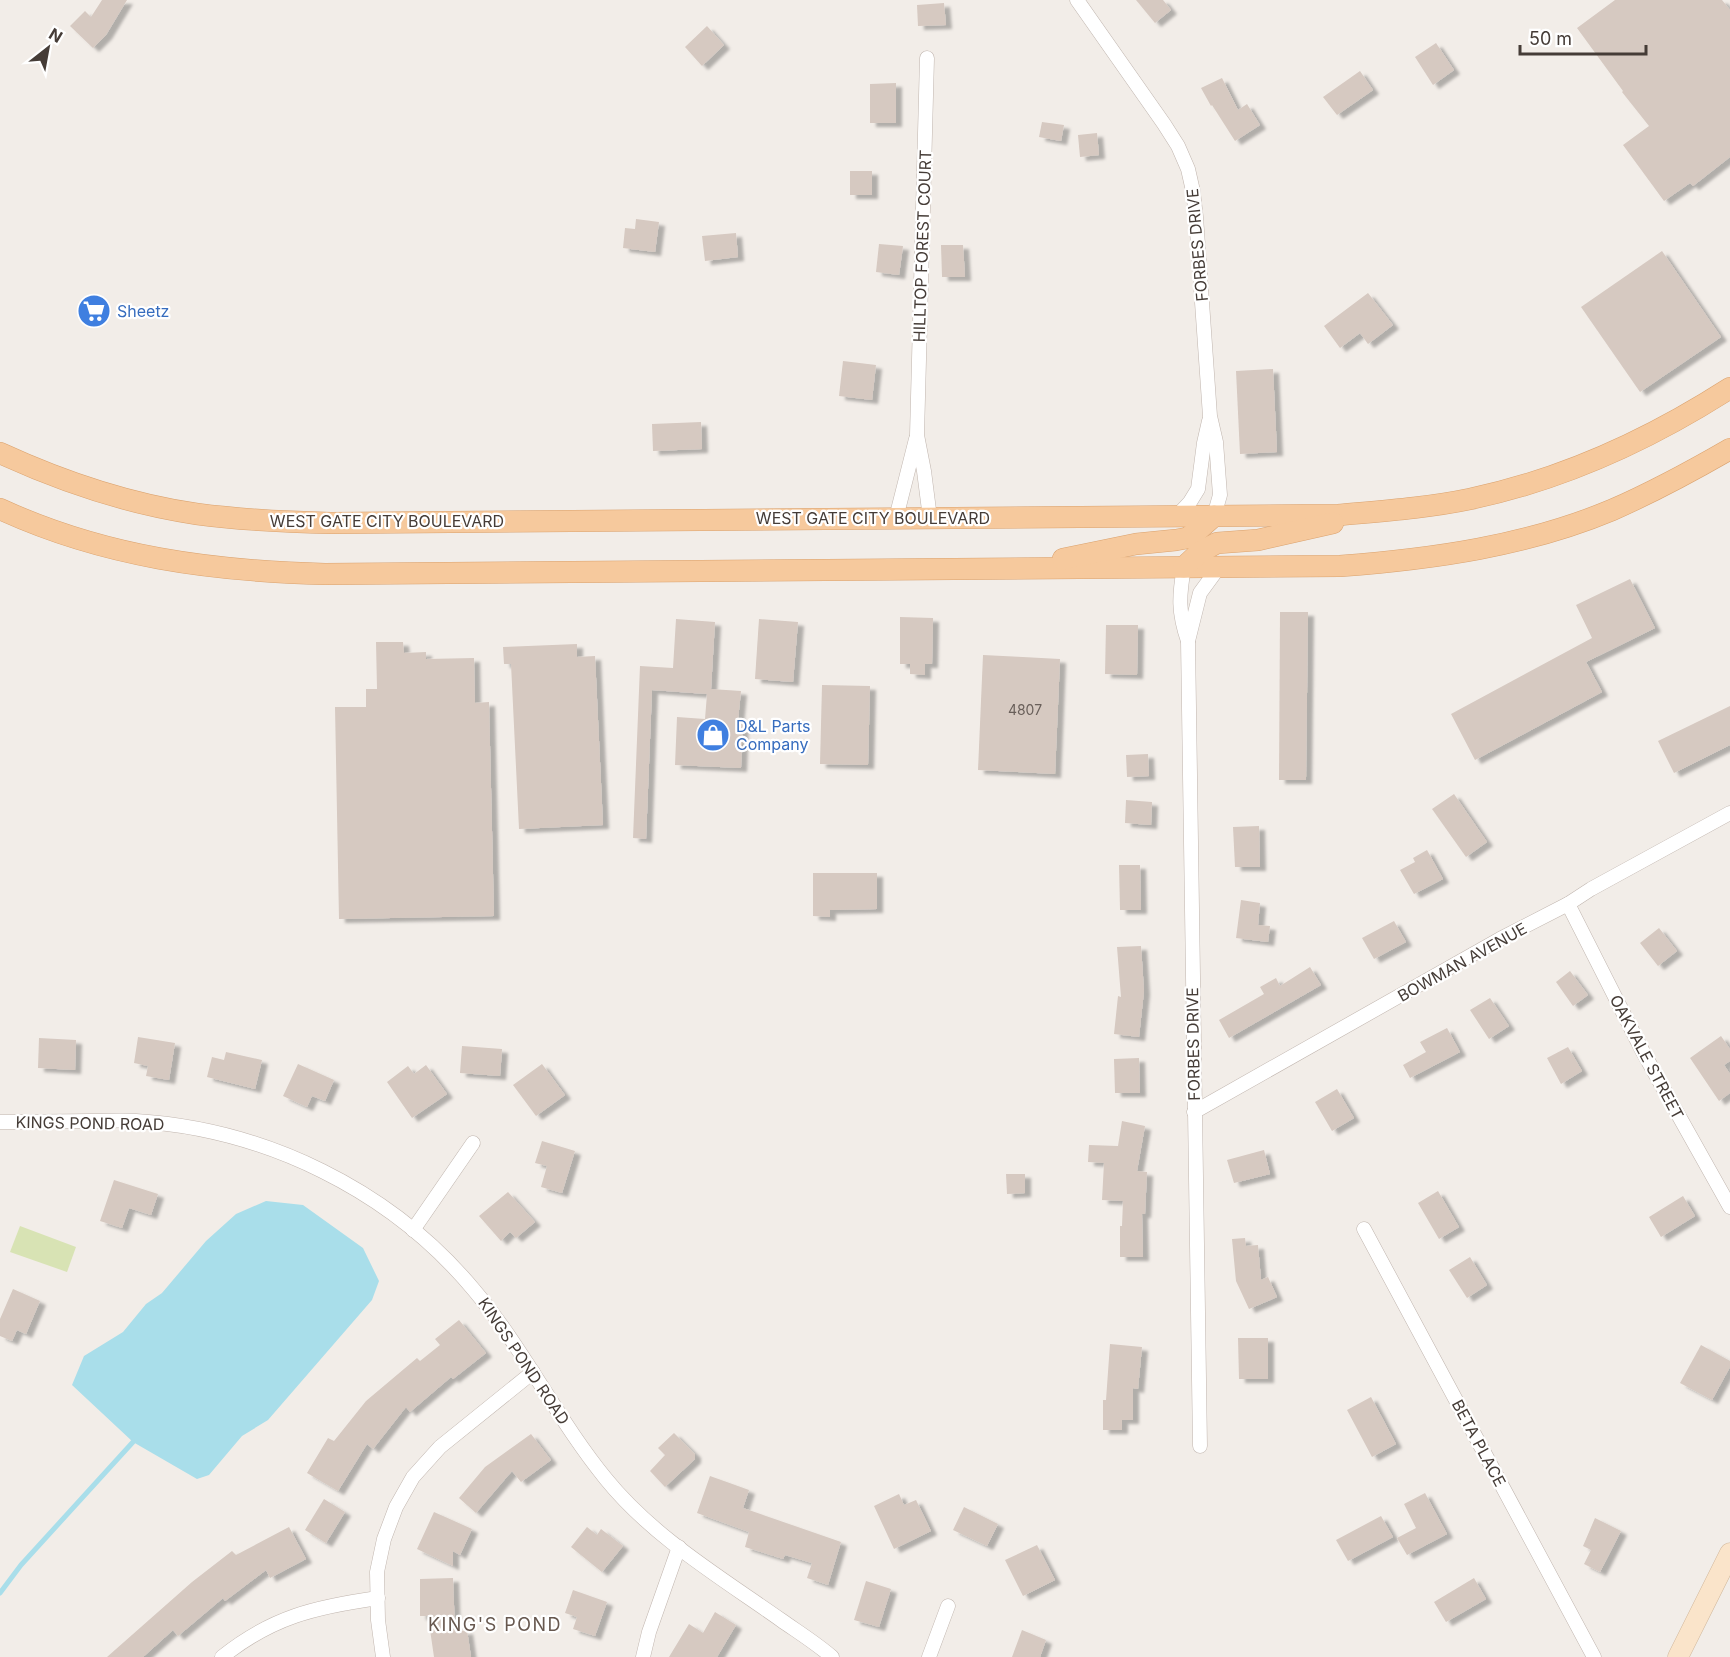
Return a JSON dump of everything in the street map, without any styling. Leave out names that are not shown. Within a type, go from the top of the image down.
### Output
[{"type":"main road","name":"WEST GATE CITY BOULEVARD","points":[[0,453],[73,483],[114,496],[196,514],[282,522],[1338,515],[1470,499],[1551,478],[1629,446],[1730,388]]},
{"type":"main road","points":[[0,509],[56,532],[143,555],[188,564],[279,573],[1340,566],[1388,562],[1480,549],[1557,530],[1652,492],[1730,449]]},
{"type":"main road","points":[[1184,567],[1200,552],[1218,543],[1268,538],[1383,511]]},
{"type":"main road","points":[[1016,568],[1136,544],[1187,538],[1214,516]]},
{"type":"main road","points":[[1678,1657],[1730,1553]]},
{"type":"street","name":"FORBES DRIVE","points":[[1077,0],[1164,124],[1178,146],[1188,169],[1196,217],[1210,416],[1216,442],[1220,495],[1214,516]]},
{"type":"street","name":"HILLTOP FOREST COURT","points":[[927,58],[917,435],[930,518]]},
{"type":"street","name":"FORBES DRIVE","points":[[1177,516],[1198,489],[1210,416]]},
{"type":"street","name":"HILLTOP FOREST COURT","points":[[896,518],[917,435]]},
{"type":"street","name":"FORBES DRIVE","points":[[1184,567],[1180,590],[1181,620],[1188,641]]},
{"type":"street","name":"FORBES DRIVE","points":[[1200,1446],[1188,641],[1200,593],[1219,567]]},
{"type":"street","name":"BOWMAN AVENUE","points":[[1194,1112],[1500,939],[1568,904],[1591,889],[1730,813]]},
{"type":"street","name":"OAKVALE STREET","points":[[1568,904],[1643,1053],[1730,1207]]},
{"type":"street","name":"KINGS POND ROAD","points":[[0,1122],[135,1120],[191,1126],[273,1149],[324,1171],[373,1199],[435,1249],[473,1289],[507,1332],[574,1435],[606,1479],[644,1519],[679,1547],[832,1657]]},
{"type":"street","points":[[413,1230],[474,1143]]},
{"type":"street","name":"BETA PLACE","points":[[1364,1229],[1594,1657]]},
{"type":"street","points":[[383,1657],[378,1620],[378,1572],[384,1539],[396,1507],[413,1477],[440,1447],[533,1372]]},
{"type":"street","points":[[643,1657],[649,1632],[679,1547]]},
{"type":"street","points":[[222,1657],[241,1642],[267,1627],[304,1612],[378,1598]]},
{"type":"street","points":[[929,1657],[948,1606]]},
{"type":"green space","points":[[20,1226],[76,1247],[67,1272],[10,1252]]},
{"type":"water","points":[[266,1201],[303,1205],[363,1248],[379,1281],[372,1300],[268,1420],[242,1436],[209,1475],[197,1479],[133,1442],[72,1385],[84,1356],[123,1332],[146,1304],[162,1293],[206,1241],[236,1214]]},
{"type":"building","points":[[102,0],[127,0],[106,35],[93,48],[70,26],[85,11],[91,17]]},
{"type":"building","points":[[1136,0],[1163,0],[1171,10],[1155,23]]},
{"type":"building","points":[[1615,0],[1722,0],[1730,10],[1730,157],[1693,186],[1690,183],[1664,201],[1623,145],[1649,126],[1577,28]]},
{"type":"building","points":[[944,3],[946,25],[918,26],[917,5]]},
{"type":"building","points":[[707,26],[724,45],[702,66],[685,47]]},
{"type":"building","points":[[1436,43],[1454,70],[1433,85],[1415,57]]},
{"type":"building","points":[[1360,71],[1373,90],[1337,115],[1323,97]]},
{"type":"building","points":[[1222,78],[1238,110],[1247,104],[1260,125],[1235,141],[1201,88]]},
{"type":"building","points":[[896,83],[896,123],[870,123],[870,84]]},
{"type":"building","points":[[1042,122],[1064,125],[1061,141],[1039,137]]},
{"type":"building","points":[[1097,133],[1099,155],[1080,157],[1078,135]]},
{"type":"building","points":[[850,171],[872,171],[872,195],[850,195]]},
{"type":"building","points":[[636,219],[659,222],[655,252],[623,248],[625,228],[635,229]]},
{"type":"building","points":[[736,233],[738,257],[705,261],[702,236]]},
{"type":"building","points":[[879,244],[903,246],[899,275],[876,272]]},
{"type":"building","points":[[941,245],[963,245],[965,277],[942,277]]},
{"type":"building","points":[[1662,251],[1721,337],[1640,392],[1581,307]]},
{"type":"building","points":[[1368,293],[1393,325],[1368,344],[1360,333],[1340,348],[1324,326]]},
{"type":"building","points":[[843,361],[876,365],[872,400],[839,396]]},
{"type":"building","points":[[1273,369],[1277,452],[1240,454],[1236,371]]},
{"type":"building","points":[[701,422],[702,449],[653,451],[652,424]]},
{"type":"building","points":[[1630,579],[1655,628],[1586,662],[1602,692],[1475,760],[1451,714],[1592,638],[1576,605]]},
{"type":"building","points":[[1280,612],[1308,612],[1306,780],[1279,780]]},
{"type":"building","points":[[900,617],[933,618],[932,664],[925,664],[925,675],[910,674],[910,664],[900,664]]},
{"type":"building","points":[[676,619],[715,622],[711,689],[741,691],[738,720],[743,720],[741,768],[675,765],[677,717],[705,719],[707,694],[652,690],[646,839],[633,838],[640,666],[673,668]]},
{"type":"building","points":[[759,619],[798,622],[793,682],[755,679]]},
{"type":"building","points":[[1106,625],[1138,625],[1137,675],[1105,674]]},
{"type":"building","points":[[376,642],[403,642],[404,653],[426,652],[426,659],[474,658],[475,703],[489,702],[494,916],[339,919],[335,707],[366,707],[366,689],[377,689]]},
{"type":"building","points":[[577,644],[577,657],[595,656],[603,825],[519,829],[511,664],[504,664],[503,647]]},
{"type":"building","points":[[983,655],[1060,659],[1055,774],[978,770]]},
{"type":"building","points":[[822,685],[870,686],[868,765],[820,764]]},
{"type":"building","points":[[1730,706],[1730,745],[1674,773],[1658,741]]},
{"type":"building","points":[[1148,754],[1149,776],[1127,777],[1126,755]]},
{"type":"building","points":[[1454,794],[1487,842],[1466,857],[1432,809]]},
{"type":"building","points":[[1126,800],[1152,802],[1151,825],[1125,823]]},
{"type":"building","points":[[1259,826],[1260,867],[1235,867],[1233,827]]},
{"type":"building","points":[[1427,850],[1443,879],[1414,894],[1400,870],[1415,862],[1413,858]]},
{"type":"building","points":[[1119,865],[1140,865],[1141,910],[1120,910]]},
{"type":"building","points":[[813,873],[877,873],[877,909],[830,910],[830,917],[813,916]]},
{"type":"building","points":[[1241,900],[1260,903],[1258,925],[1270,926],[1268,942],[1236,938]]},
{"type":"building","points":[[1394,921],[1406,942],[1374,959],[1362,938]]},
{"type":"building","points":[[1659,928],[1677,951],[1658,966],[1640,943]]},
{"type":"building","points":[[1141,946],[1144,991],[1139,1037],[1114,1034],[1118,996],[1121,997],[1117,947]]},
{"type":"building","points":[[1310,967],[1321,985],[1229,1038],[1219,1020],[1264,994],[1260,987],[1276,978],[1280,986]]},
{"type":"building","points":[[1570,971],[1588,995],[1573,1006],[1556,982]]},
{"type":"building","points":[[1490,998],[1509,1026],[1489,1039],[1470,1010]]},
{"type":"building","points":[[1447,1028],[1460,1052],[1410,1078],[1403,1065],[1426,1052],[1420,1042]]},
{"type":"building","points":[[1721,1036],[1730,1049],[1730,1061],[1724,1065],[1730,1074],[1730,1093],[1719,1101],[1690,1058]]},
{"type":"building","points":[[138,1037],[175,1043],[169,1080],[146,1076],[148,1066],[134,1063]]},
{"type":"building","points":[[39,1038],[76,1040],[75,1070],[38,1068]]},
{"type":"building","points":[[462,1046],[502,1049],[500,1076],[460,1073]]},
{"type":"building","points":[[1568,1047],[1582,1071],[1561,1084],[1547,1058]]},
{"type":"building","points":[[226,1052],[262,1060],[255,1089],[207,1077],[212,1057],[224,1060]]},
{"type":"building","points":[[1139,1058],[1140,1093],[1115,1093],[1114,1059]]},
{"type":"building","points":[[298,1064],[334,1080],[325,1101],[312,1096],[307,1107],[283,1096]]},
{"type":"building","points":[[542,1064],[565,1095],[536,1116],[513,1085]]},
{"type":"building","points":[[426,1065],[447,1094],[412,1118],[387,1082],[408,1066],[414,1074]]},
{"type":"building","points":[[1337,1089],[1354,1118],[1332,1131],[1315,1102]]},
{"type":"building","points":[[1122,1121],[1145,1126],[1137,1171],[1147,1172],[1145,1214],[1142,1214],[1143,1257],[1120,1257],[1123,1201],[1102,1200],[1104,1163],[1088,1162],[1089,1145],[1118,1146]]},
{"type":"building","points":[[542,1141],[575,1151],[562,1193],[541,1187],[547,1166],[535,1163]]},
{"type":"building","points":[[1264,1150],[1270,1174],[1234,1183],[1227,1160]]},
{"type":"building","points":[[1006,1174],[1025,1174],[1025,1193],[1007,1194]]},
{"type":"building","points":[[114,1180],[158,1194],[151,1215],[129,1208],[122,1228],[100,1221]]},
{"type":"building","points":[[1438,1191],[1459,1227],[1439,1239],[1418,1203]]},
{"type":"building","points":[[508,1192],[535,1222],[516,1238],[510,1232],[501,1241],[479,1216]]},
{"type":"building","points":[[1683,1196],[1695,1216],[1661,1237],[1649,1217]]},
{"type":"building","points":[[1245,1238],[1246,1246],[1258,1245],[1261,1280],[1268,1277],[1277,1297],[1249,1309],[1236,1281],[1232,1239]]},
{"type":"building","points":[[1470,1257],[1487,1285],[1467,1298],[1449,1270]]},
{"type":"building","points":[[13,1289],[40,1301],[26,1334],[17,1330],[12,1341],[0,1336],[0,1319]]},
{"type":"building","points":[[459,1320],[486,1353],[453,1379],[451,1377],[410,1412],[406,1407],[373,1449],[367,1444],[338,1491],[307,1473],[328,1438],[334,1441],[366,1401],[417,1358],[420,1361],[440,1345],[435,1339]]},
{"type":"building","points":[[1238,1338],[1268,1338],[1268,1379],[1239,1379]]},
{"type":"building","points":[[1110,1344],[1142,1347],[1138,1389],[1133,1388],[1133,1420],[1122,1420],[1122,1430],[1103,1430],[1103,1400],[1106,1400]]},
{"type":"building","points":[[1701,1345],[1730,1361],[1730,1367],[1712,1400],[1680,1383]]},
{"type":"building","points":[[1371,1397],[1396,1444],[1372,1457],[1347,1410]]},
{"type":"building","points":[[674,1433],[695,1454],[695,1459],[665,1487],[650,1471],[665,1455],[658,1448]]},
{"type":"building","points":[[531,1434],[551,1460],[521,1482],[512,1471],[476,1513],[459,1498],[485,1467]]},
{"type":"building","points":[[710,1476],[749,1490],[743,1508],[841,1542],[828,1585],[807,1578],[812,1563],[785,1555],[783,1559],[745,1547],[749,1532],[697,1513]]},
{"type":"building","points":[[1425,1493],[1447,1534],[1407,1555],[1397,1538],[1416,1528],[1404,1504]]},
{"type":"building","points":[[899,1494],[904,1505],[916,1500],[931,1531],[894,1549],[874,1506]]},
{"type":"building","points":[[324,1499],[345,1512],[326,1543],[305,1530]]},
{"type":"building","points":[[964,1507],[998,1524],[987,1546],[953,1530]]},
{"type":"building","points":[[434,1512],[472,1529],[460,1555],[453,1551],[453,1566],[417,1549]]},
{"type":"building","points":[[1381,1516],[1393,1537],[1348,1561],[1336,1540]]},
{"type":"building","points":[[1595,1518],[1621,1531],[1600,1572],[1584,1564],[1591,1550],[1583,1546]]},
{"type":"building","points":[[289,1527],[306,1559],[270,1578],[266,1570],[225,1601],[223,1598],[178,1636],[173,1630],[143,1657],[107,1657],[192,1582],[232,1551],[236,1555]]},
{"type":"building","points":[[587,1527],[597,1535],[601,1529],[623,1546],[602,1572],[571,1547]]},
{"type":"building","points":[[1037,1545],[1055,1580],[1023,1596],[1005,1560]]},
{"type":"building","points":[[453,1578],[455,1632],[467,1630],[471,1657],[434,1657],[428,1616],[420,1616],[420,1579]]},
{"type":"building","points":[[1474,1578],[1486,1599],[1446,1622],[1434,1602]]},
{"type":"building","points":[[866,1581],[891,1589],[879,1627],[854,1620]]},
{"type":"building","points":[[573,1590],[607,1602],[595,1636],[573,1629],[577,1617],[565,1613]]},
{"type":"building","points":[[715,1612],[736,1625],[717,1657],[669,1657],[689,1624],[703,1633]]},
{"type":"building","points":[[1022,1630],[1046,1640],[1040,1657],[1012,1657]]},
{"type":"waterway","points":[[0,1593],[21,1565],[133,1442]]},
{"type":"place","name":"Sheetz","points":[[94,311]]},
{"type":"place","name":"D&L Parts Company","points":[[713,735]]},
{"type":"district","name":"KING'S POND","points":[[495,1625]]}]
